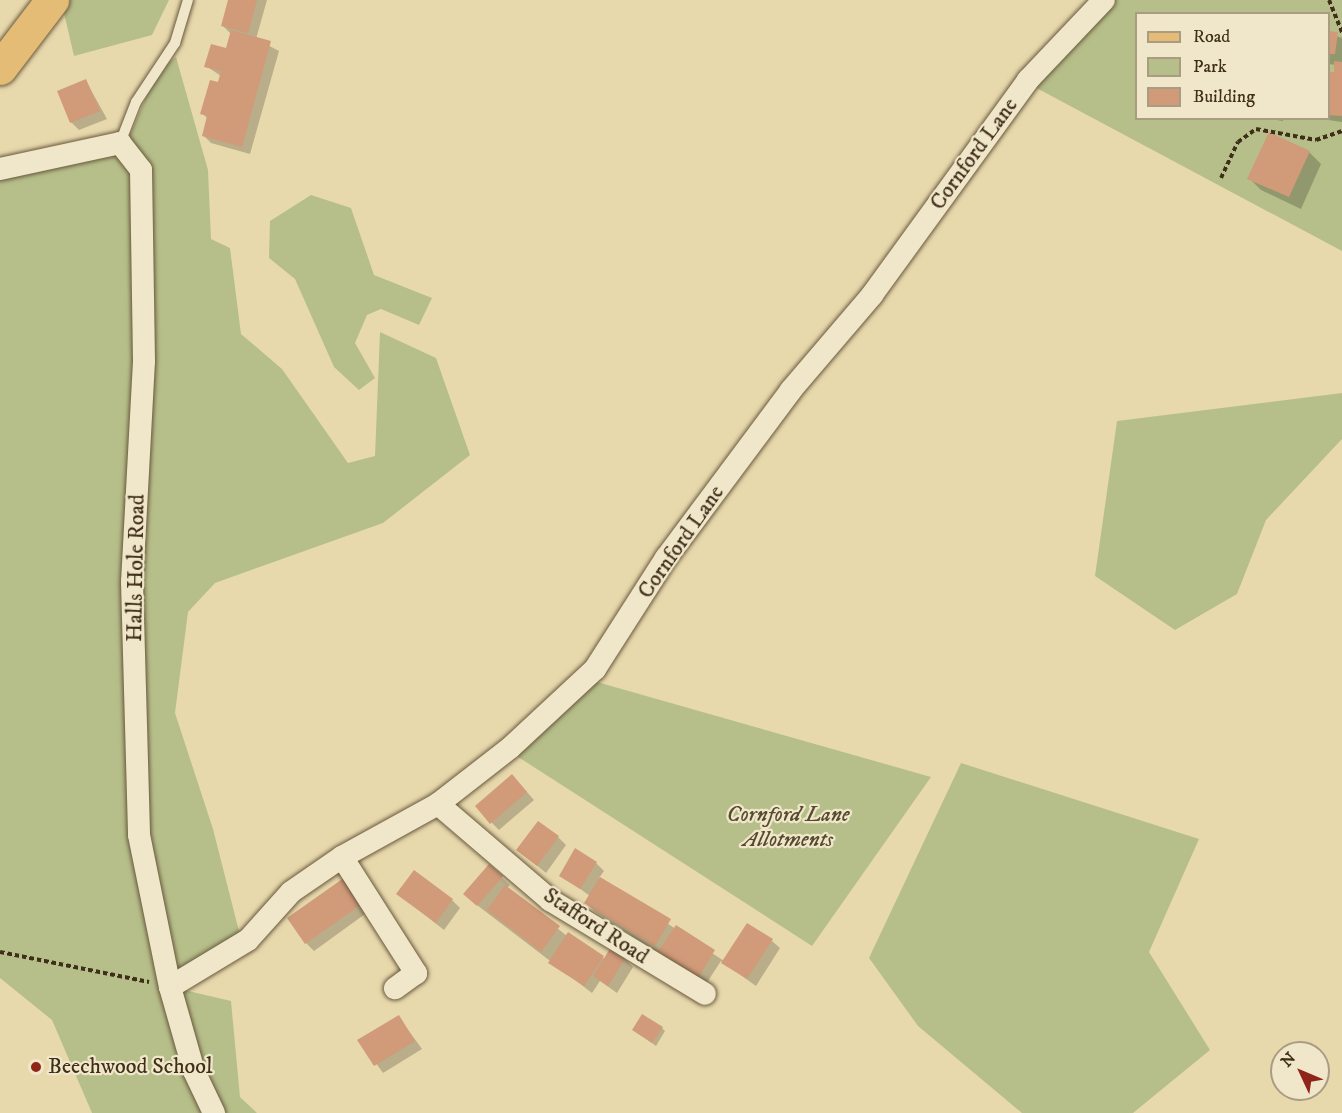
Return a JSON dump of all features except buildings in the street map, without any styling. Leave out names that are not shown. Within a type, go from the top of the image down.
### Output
[{"type":"main road","points":[[0,69],[52,0]]},
{"type":"street","name":"Cornford Lane","points":[[170,987],[248,940],[291,892],[342,857],[438,804],[510,748],[595,669],[666,558],[791,390],[872,295],[1028,80],[1104,0]]},
{"type":"street","points":[[0,169],[120,143]]},
{"type":"street","name":"Halls Hole Road","points":[[120,143],[141,170],[144,198],[144,361],[132,582],[139,835],[170,987],[194,1071],[214,1113]]},
{"type":"street","name":"Stafford Road","points":[[438,804],[550,900],[705,994]]},
{"type":"street","points":[[342,857],[416,974],[395,988]]},
{"type":"lane","points":[[120,143],[136,102],[175,43],[188,0]]},
{"type":"path","points":[[1329,0],[1342,32]]},
{"type":"path","points":[[1221,178],[1238,142],[1256,129],[1316,140],[1342,131]]},
{"type":"path","points":[[0,952],[170,987]]},
{"type":"green space","points":[[61,0],[169,0],[152,35],[74,56]]},
{"type":"green space","points":[[1106,0],[1342,0],[1342,251],[1029,84]]},
{"type":"green space","points":[[176,57],[208,170],[211,239],[230,248],[241,334],[282,369],[348,463],[375,456],[380,332],[436,358],[470,455],[383,523],[215,583],[188,612],[175,713],[213,829],[242,943],[171,987],[231,1001],[240,1097],[257,1113],[92,1113],[52,1020],[0,978],[0,165],[125,147],[157,71]]},
{"type":"green space","points":[[311,195],[351,208],[374,275],[432,298],[419,325],[381,309],[367,315],[355,343],[375,378],[359,390],[334,367],[295,279],[269,258],[270,221]]},
{"type":"green space","points":[[1342,393],[1342,439],[1266,520],[1237,594],[1175,630],[1095,576],[1117,421]]},
{"type":"green space","name":"Cornford Lane Allotments","points":[[590,680],[931,777],[812,946],[512,753]]},
{"type":"green space","points":[[961,763],[1199,839],[1149,952],[1210,1050],[1133,1113],[1022,1113],[918,1026],[869,958]]},
{"type":"place","name":"Beechwood School","points":[[36,1067]]}]
